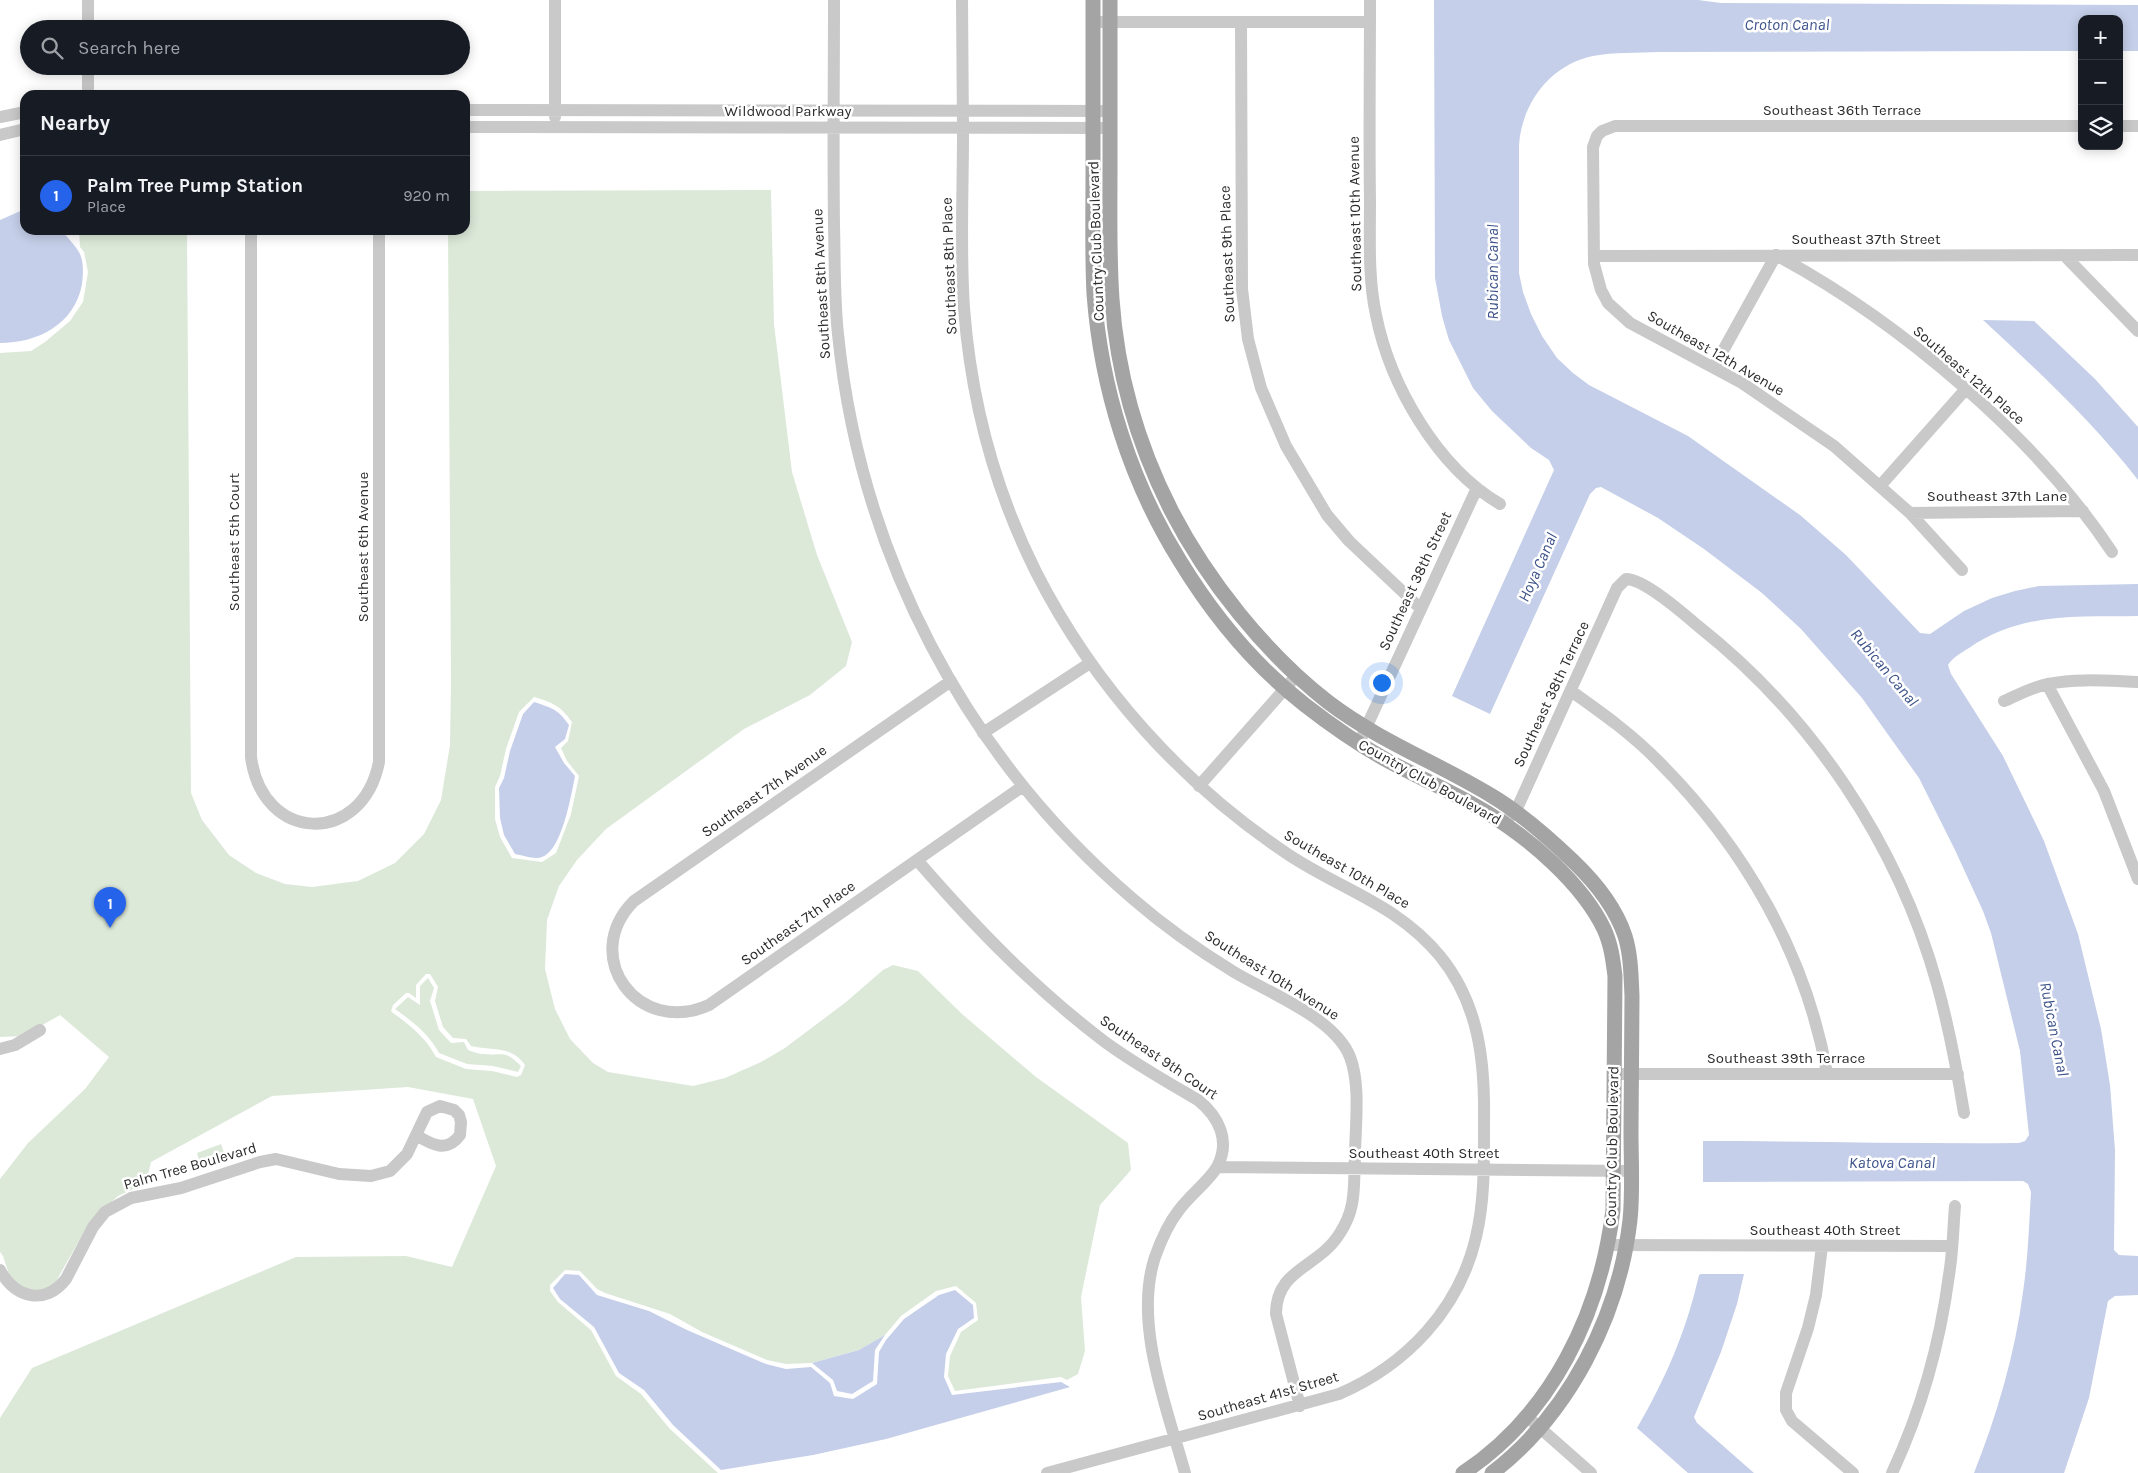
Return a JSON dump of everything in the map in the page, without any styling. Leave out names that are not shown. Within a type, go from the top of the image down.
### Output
[{"type":"main road","name":"Country Club Boulevard","points":[[1093,0],[1094,296],[1106,378],[1125,446],[1146,498],[1165,535],[1194,583],[1222,621],[1286,688],[1305,705],[1389,762],[1470,803],[1506,824],[1560,871],[1588,902],[1605,930],[1611,950],[1615,976],[1613,1210],[1608,1245],[1598,1286],[1577,1338],[1555,1378],[1526,1416],[1497,1446],[1463,1473]]},
{"type":"main road","name":"Country Club Boulevard","points":[[1110,0],[1110,235],[1114,322],[1124,381],[1144,447],[1170,508],[1208,572],[1230,603],[1297,676],[1330,704],[1366,728],[1476,787],[1514,811],[1556,844],[1583,870],[1606,897],[1622,929],[1628,951],[1631,973],[1632,1074],[1630,1218],[1626,1245],[1613,1296],[1597,1338],[1571,1385],[1539,1428],[1492,1473]]},
{"type":"street","points":[[88,0],[88,20]]},
{"type":"street","points":[[555,0],[555,127]]},
{"type":"street","points":[[834,0],[834,110]]},
{"type":"street","points":[[962,0],[962,110]]},
{"type":"street","name":"Southeast 10th Avenue","points":[[1370,0],[1370,250],[1371,282],[1376,315],[1388,356],[1411,407],[1444,454],[1476,488],[1500,504]]},
{"type":"street","points":[[1093,22],[1370,22]]},
{"type":"street","name":"Southeast 9th Place","points":[[1241,22],[1242,289],[1248,339],[1261,388],[1289,453],[1328,516],[1349,541],[1420,608]]},
{"type":"street","points":[[88,75],[88,90]]},
{"type":"street","name":"Wildwood Parkway","points":[[470,110],[1110,111]]},
{"type":"street","name":"Southeast 8th Avenue","points":[[834,110],[835,296],[842,372],[862,471],[888,552],[921,628],[983,733],[1023,786]]},
{"type":"street","name":"Southeast 8th Place","points":[[962,110],[964,312],[983,428],[1002,492],[1030,559],[1050,599],[1090,663],[1140,725],[1200,786]]},
{"type":"street","points":[[0,117],[20,113]]},
{"type":"street","name":"Southeast 36th Terrace","points":[[1602,131],[1622,126],[2078,126]]},
{"type":"street","points":[[2123,126],[2138,126]]},
{"type":"street","name":"Wildwood Parkway","points":[[470,127],[1110,128]]},
{"type":"street","points":[[0,135],[20,130]]},
{"type":"street","name":"Southeast 12th Avenue","points":[[1602,131],[1597,136],[1593,147],[1594,256],[1601,290],[1608,303],[1630,323],[1714,367],[1805,425],[1910,513],[1962,570]]},
{"type":"street","name":"Southeast 5th Court","points":[[251,235],[251,757],[259,788],[272,807],[284,815],[310,824]]},
{"type":"street","name":"Southeast 6th Avenue","points":[[310,824],[332,821],[352,812],[363,802],[371,790],[379,762],[379,235]]},
{"type":"street","points":[[1714,367],[1776,255]]},
{"type":"street","name":"Southeast 12th Place","points":[[1776,255],[1815,276],[1879,320],[1965,390],[2014,435],[2083,511],[2112,552]]},
{"type":"street","points":[[2064,255],[2138,331]]},
{"type":"street","name":"Southeast 37th Street","points":[[1594,256],[2138,255]]},
{"type":"street","points":[[1880,486],[1965,390]]},
{"type":"street","name":"Southeast 38th Street","points":[[1359,743],[1476,488]]},
{"type":"street","name":"Southeast 37th Lane","points":[[1910,513],[2083,511]]},
{"type":"street","name":"Southeast 38th Terrace","points":[[1506,824],[1519,804],[1617,588],[1626,578],[1635,580],[1667,601],[1727,650],[1784,707],[1828,761],[1884,850],[1916,923],[1937,982],[1958,1074]]},
{"type":"street","points":[[983,733],[1090,663]]},
{"type":"street","points":[[1200,786],[1297,676]]},
{"type":"street","name":"Southeast 7th Avenue","points":[[613,941],[620,918],[634,901],[951,681]]},
{"type":"street","points":[[2004,701],[2047,684],[2074,681],[2138,682]]},
{"type":"street","points":[[2047,684],[2104,791],[2138,879]]},
{"type":"street","points":[[1571,691],[1606,716],[1658,761],[1720,830],[1748,870],[1778,926],[1794,962],[1818,1033],[1827,1074]]},
{"type":"street","name":"Southeast 10th Avenue","points":[[1023,786],[1062,832],[1097,867],[1172,931],[1236,973],[1326,1024],[1344,1045],[1354,1072],[1352,1203],[1347,1220],[1339,1235],[1328,1249],[1291,1276],[1281,1286],[1276,1299],[1276,1314],[1300,1406]]},
{"type":"street","name":"Southeast 7th Place","points":[[613,941],[614,965],[618,977],[633,998],[655,1010],[668,1013],[683,1014],[696,1011],[708,1005],[1023,786]]},
{"type":"street","name":"Southeast 10th Place","points":[[1200,786],[1258,834],[1300,862],[1397,916],[1427,941],[1447,965],[1475,1021],[1482,1053],[1484,1085],[1483,1169]]},
{"type":"street","name":"Southeast 9th Court","points":[[917,860],[992,944],[1066,1011],[1119,1052],[1207,1107],[1220,1125],[1223,1136],[1223,1148],[1217,1167],[1186,1201],[1170,1223],[1156,1253],[1149,1286],[1148,1313],[1150,1339],[1185,1473]]},
{"type":"street","points":[[0,1049],[15,1045],[40,1030]]},
{"type":"street","name":"Southeast 39th Terrace","points":[[1614,1074],[1958,1074]]},
{"type":"street","points":[[1958,1074],[1964,1113]]},
{"type":"street","name":"Palm Tree Boulevard","points":[[0,1270],[6,1280],[20,1293],[40,1296],[51,1293],[61,1286],[66,1279],[93,1227],[105,1212],[131,1198],[181,1188],[260,1162],[285,1160],[325,1172],[371,1176],[390,1171],[407,1154],[416,1136]]},
{"type":"street","name":"Southeast 40th Street","points":[[1217,1167],[1631,1170]]},
{"type":"street","name":"Southeast 41st Street","points":[[1047,1473],[1300,1406],[1339,1394],[1372,1378],[1403,1356],[1416,1344],[1440,1315],[1450,1299],[1471,1255],[1478,1226],[1483,1169]]},
{"type":"street","points":[[1892,1473],[1909,1432],[1931,1365],[1947,1291],[1955,1206]]},
{"type":"street","name":"Southeast 40th Street","points":[[1608,1245],[1952,1246]]},
{"type":"street","points":[[1822,1246],[1816,1295],[1800,1354],[1786,1393],[1786,1410],[1792,1421],[1853,1473]]},
{"type":"street","points":[[1526,1416],[1591,1473]]},
{"type":"green space","points":[[771,190],[774,324],[792,472],[817,555],[852,642],[846,666],[810,695],[744,729],[606,829],[577,860],[559,886],[547,920],[545,969],[555,1009],[570,1039],[593,1063],[608,1072],[693,1086],[725,1078],[761,1062],[785,1048],[846,1002],[883,970],[893,965],[918,971],[962,1014],[1036,1077],[1128,1143],[1131,1170],[1100,1205],[1081,1297],[1085,1351],[1078,1374],[1067,1380],[1061,1377],[955,1391],[948,1376],[950,1356],[961,1332],[978,1320],[976,1303],[956,1286],[936,1291],[901,1316],[885,1335],[859,1350],[812,1363],[786,1364],[767,1360],[702,1332],[670,1314],[605,1293],[597,1289],[580,1271],[565,1270],[550,1285],[550,1291],[558,1302],[591,1330],[616,1376],[641,1394],[670,1429],[718,1473],[0,1473],[0,1418],[32,1368],[296,1257],[406,1256],[452,1267],[496,1166],[473,1099],[408,1087],[272,1096],[151,1162],[146,1183],[118,1196],[89,1223],[54,1285],[33,1293],[12,1283],[0,1252],[0,1179],[28,1143],[85,1089],[109,1057],[60,1015],[23,1036],[0,1037],[0,353],[31,351],[70,321],[83,302],[88,272],[84,252],[80,247],[79,235],[187,235],[191,793],[202,820],[229,855],[256,873],[285,884],[312,887],[358,881],[395,863],[424,834],[441,800],[450,745],[448,235],[470,235],[470,191]],"holes":[[[534,697],[556,705],[572,722],[568,741],[561,748],[567,761],[579,776],[571,814],[556,853],[542,862],[512,858],[500,837],[495,819],[495,787],[519,712]],[[426,974],[430,974],[438,987],[435,1001],[443,1027],[453,1038],[466,1039],[471,1046],[513,1054],[525,1065],[521,1075],[517,1077],[492,1071],[466,1069],[436,1057],[417,1032],[391,1011],[393,1005],[406,993],[416,998],[416,985]]]},
{"type":"green space","points":[[428,978],[434,988],[430,1001],[439,1030],[451,1043],[464,1042],[468,1050],[478,1053],[507,1055],[521,1066],[518,1072],[493,1066],[467,1064],[439,1053],[414,1023],[395,1009],[408,997],[420,1005],[420,986]]},
{"type":"green space","points":[[221,1144],[225,1155],[200,1164],[197,1153]]},
{"type":"water","points":[[1434,0],[1698,0],[1721,3],[2138,5],[2138,51],[2123,51],[2123,15],[2078,15],[2078,51],[1659,52],[1617,53],[1593,56],[1564,68],[1551,77],[1541,88],[1532,101],[1526,115],[1521,129],[1519,145],[1519,273],[1531,314],[1542,336],[1557,358],[1589,385],[1688,436],[1800,515],[1846,555],[1920,633],[1930,634],[1964,611],[1992,598],[2015,591],[2039,586],[2138,584],[2138,616],[2071,617],[2029,622],[1989,636],[1957,655],[1948,665],[1951,674],[2003,756],[2044,841],[2078,934],[2101,1029],[2110,1085],[2115,1150],[2114,1250],[2119,1255],[2138,1256],[2138,1295],[2115,1296],[2108,1301],[2089,1398],[2064,1473],[1974,1473],[2004,1384],[2020,1315],[2028,1242],[2031,1192],[2028,1184],[2023,1181],[1703,1182],[1703,1141],[2019,1143],[2025,1141],[2029,1135],[2020,1051],[1991,933],[1955,850],[1919,778],[1862,698],[1801,629],[1762,593],[1704,549],[1658,518],[1601,487],[1596,488],[1590,494],[1490,714],[1452,696],[1554,470],[1549,460],[1531,448],[1492,411],[1473,388],[1449,340],[1442,316],[1435,278]]},
{"type":"water","points":[[20,211],[20,235],[65,235],[80,254],[83,273],[78,298],[72,310],[63,320],[41,335],[14,342],[0,343],[0,220]]},
{"type":"water","points":[[1983,320],[2034,321],[2095,379],[2138,427],[2138,480],[2083,417],[2044,377]]},
{"type":"water","points":[[534,702],[554,710],[569,725],[565,739],[555,747],[564,763],[575,776],[560,834],[549,852],[542,857],[536,858],[515,854],[504,835],[500,818],[499,788],[504,778],[510,751],[523,714]]},
{"type":"water","points":[[565,1274],[579,1275],[597,1295],[649,1311],[687,1330],[766,1364],[786,1369],[811,1367],[830,1383],[834,1396],[853,1399],[877,1384],[879,1352],[886,1340],[904,1319],[939,1295],[955,1290],[973,1305],[974,1318],[958,1329],[946,1354],[944,1377],[952,1395],[1061,1382],[1070,1387],[886,1439],[813,1455],[721,1470],[673,1425],[644,1390],[619,1373],[594,1327],[560,1299],[553,1288]]},
{"type":"water","points":[[1744,1274],[1737,1304],[1721,1352],[1694,1417],[1697,1423],[1754,1473],[1688,1473],[1637,1428],[1674,1354],[1688,1316],[1699,1275]]},
{"type":"water","points":[[885,1335],[875,1350],[873,1381],[852,1394],[837,1391],[833,1380],[812,1363],[859,1350]]},
{"type":"place","name":"Palm Tree Pump Station","points":[[110,928]]},
{"type":"water label","name":"Croton Canal","points":[[1787,24]]},
{"type":"water label","name":"Rubican Canal","points":[[1492,272]]},
{"type":"water label","name":"Hoya Canal","points":[[1537,567]]},
{"type":"water label","name":"Rubican Canal","points":[[1885,667]]},
{"type":"water label","name":"Rubican Canal","points":[[2055,1029]]},
{"type":"water label","name":"Katova Canal","points":[[1892,1162]]}]
